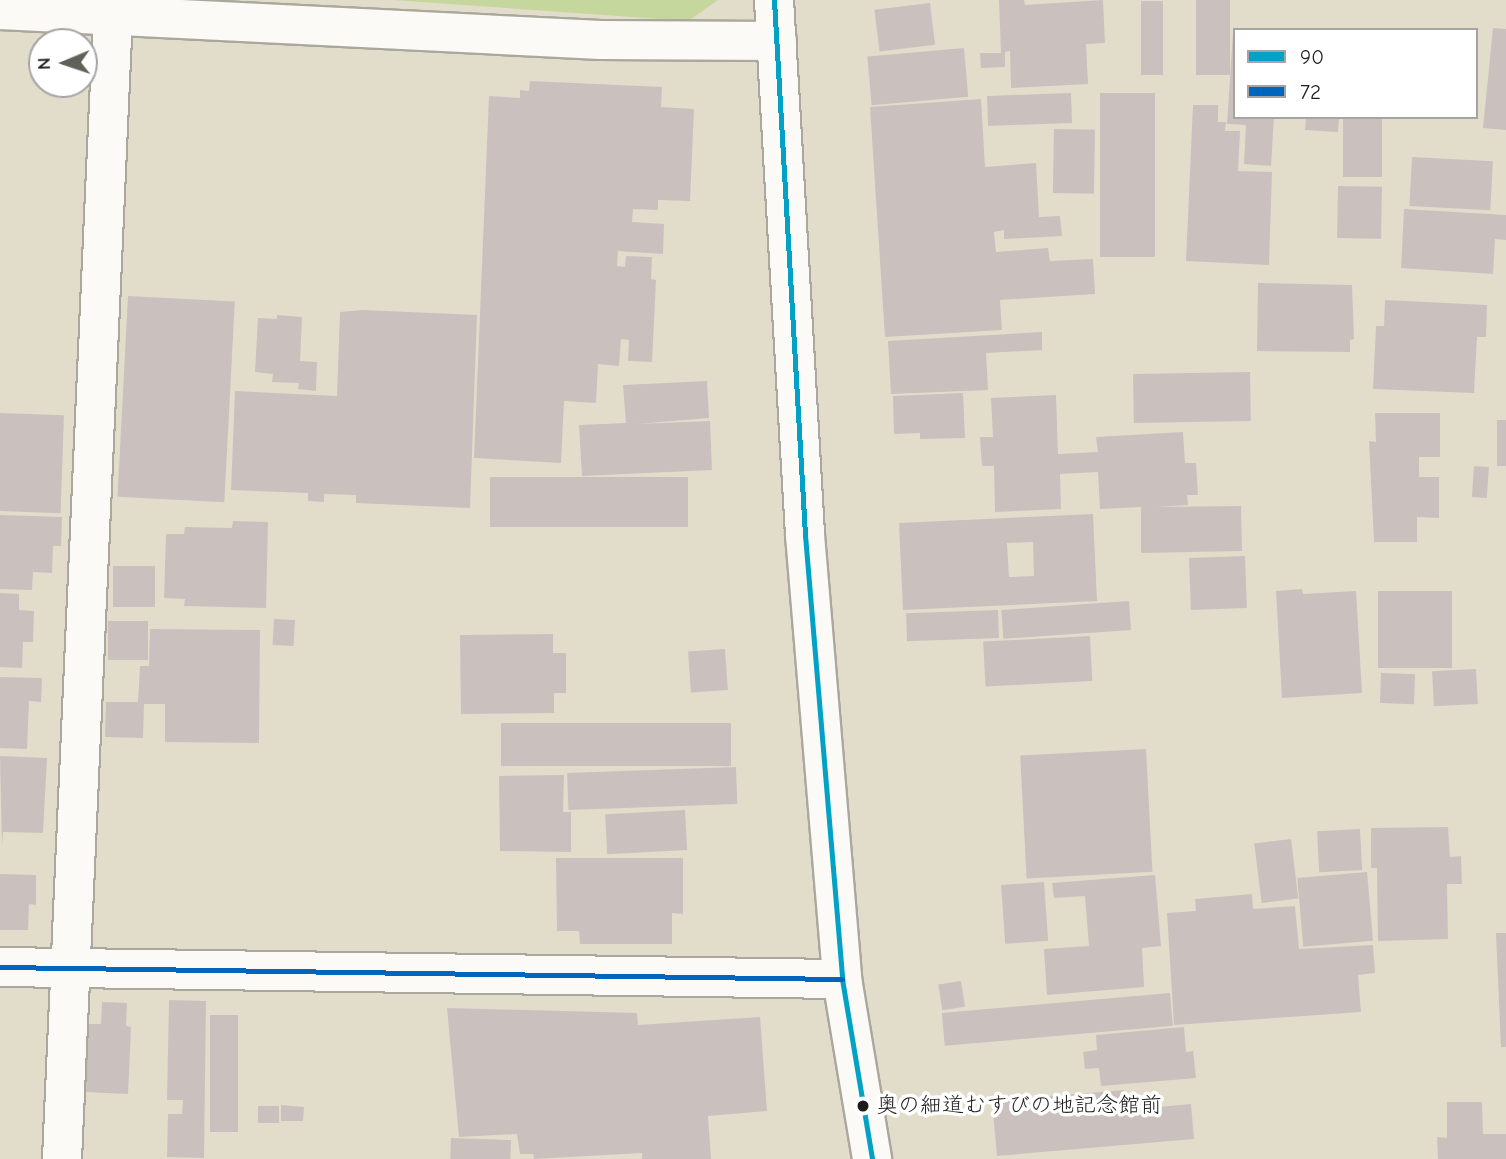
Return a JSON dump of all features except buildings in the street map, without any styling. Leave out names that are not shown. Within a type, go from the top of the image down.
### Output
[{"type":"street","points":[[774,0],[806,535],[842,979],[872,1159]]},
{"type":"street","points":[[0,10],[600,40],[777,41]]},
{"type":"street","points":[[62,1159],[113,16]]},
{"type":"street","points":[[0,967],[842,979]]},
{"type":"green space","points":[[393,0],[718,0],[688,21]]},
{"type":"transit line","name":"90","points":[[774,0],[805,535],[842,979],[872,1159]]},
{"type":"transit line","name":"72","points":[[0,967],[842,979]]},
{"type":"place","name":"奥の細道むすびの地記念館前","points":[[863,1106]]}]
